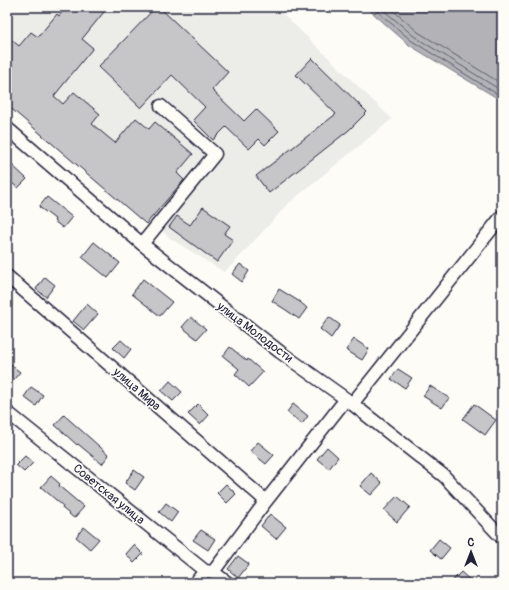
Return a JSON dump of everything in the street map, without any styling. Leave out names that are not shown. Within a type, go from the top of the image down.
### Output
[{"type":"street","points":[[142,244],[215,154],[161,106]]},
{"type":"street","name":"улица Молодости","points":[[7,128],[142,244],[280,352],[349,401],[444,476],[502,538]]},
{"type":"street","points":[[195,583],[209,572],[502,216]]},
{"type":"street","name":"улица Мира","points":[[7,276],[266,501]]},
{"type":"street","name":"Советская улица","points":[[7,412],[209,572],[228,583]]},
{"type":"shaded area","points":[[7,7],[276,7],[392,119],[289,203],[224,272],[170,238],[7,98]]},
{"type":"water","points":[[366,7],[502,7],[502,101],[409,45]]},
{"type":"building","points":[[66,7],[108,7],[82,39],[93,48],[54,96],[63,104],[74,92],[100,114],[92,124],[115,143],[136,118],[149,129],[155,122],[193,154],[177,173],[184,180],[146,224],[7,105],[7,45],[12,40],[19,46],[31,32],[38,37],[57,14],[59,16]]},
{"type":"building","points":[[156,7],[159,7],[228,72],[212,90],[244,121],[256,109],[279,131],[265,145],[259,139],[249,149],[226,127],[213,140],[193,120],[205,107],[172,75],[141,108],[98,67]]},
{"type":"building","points":[[312,58],[367,112],[349,130],[269,193],[256,176],[336,114],[296,75]]},
{"type":"building","points":[[12,165],[27,179],[18,188],[7,179],[7,171]]},
{"type":"building","points":[[47,197],[72,217],[63,228],[54,221],[55,219],[39,207]]},
{"type":"building","points":[[203,207],[230,226],[224,234],[233,240],[217,262],[169,227],[177,216],[190,225]]},
{"type":"building","points":[[94,242],[120,263],[108,278],[82,257]]},
{"type":"building","points":[[240,264],[249,271],[242,282],[232,274]]},
{"type":"building","points":[[45,277],[55,285],[46,297],[36,289]]},
{"type":"building","points":[[143,279],[172,302],[160,316],[132,294]]},
{"type":"building","points":[[279,289],[307,308],[299,319],[272,301]]},
{"type":"building","points":[[87,304],[98,314],[84,330],[73,321]]},
{"type":"building","points":[[191,317],[206,329],[197,339],[182,327]]},
{"type":"building","points":[[329,317],[340,325],[331,338],[320,329]]},
{"type":"building","points":[[354,339],[369,349],[362,360],[346,350]]},
{"type":"building","points":[[121,340],[131,349],[124,358],[113,348]]},
{"type":"building","points":[[230,347],[247,361],[248,359],[263,372],[249,387],[235,374],[239,369],[223,356]]},
{"type":"building","points":[[7,362],[20,372],[7,388]]},
{"type":"building","points":[[398,369],[412,378],[405,388],[391,379]]},
{"type":"building","points":[[170,381],[182,392],[173,401],[161,391]]},
{"type":"building","points":[[430,386],[449,398],[442,408],[423,396]]},
{"type":"building","points":[[31,387],[43,395],[36,406],[24,397]]},
{"type":"building","points":[[198,404],[209,415],[200,425],[188,414]]},
{"type":"building","points":[[293,404],[308,416],[302,424],[287,412]]},
{"type":"building","points":[[474,404],[496,420],[485,435],[463,419]]},
{"type":"building","points":[[64,415],[109,455],[102,464],[78,444],[77,445],[55,425]]},
{"type":"building","points":[[258,442],[274,455],[266,464],[250,451]]},
{"type":"building","points":[[327,447],[338,457],[329,469],[317,459]]},
{"type":"building","points":[[25,456],[33,463],[24,472],[16,465]]},
{"type":"building","points":[[134,470],[144,477],[135,490],[125,483]]},
{"type":"building","points":[[371,473],[382,483],[371,495],[360,486]]},
{"type":"building","points":[[51,476],[60,484],[59,486],[84,507],[74,518],[62,508],[63,506],[41,487]]},
{"type":"building","points":[[226,484],[236,494],[227,503],[217,493]]},
{"type":"building","points":[[397,496],[410,507],[397,522],[384,510]]},
{"type":"building","points":[[166,503],[178,512],[171,522],[159,512]]},
{"type":"building","points":[[270,514],[286,527],[276,539],[261,526]]},
{"type":"building","points":[[84,527],[99,539],[90,549],[76,537]]},
{"type":"building","points":[[201,530],[215,539],[208,550],[193,540]]},
{"type":"building","points":[[439,539],[450,548],[441,559],[430,550]]},
{"type":"building","points":[[134,545],[143,554],[134,563],[126,554]]},
{"type":"building","points":[[238,556],[249,564],[238,578],[228,569]]},
{"type":"building","points":[[461,572],[473,583],[450,583]]}]
